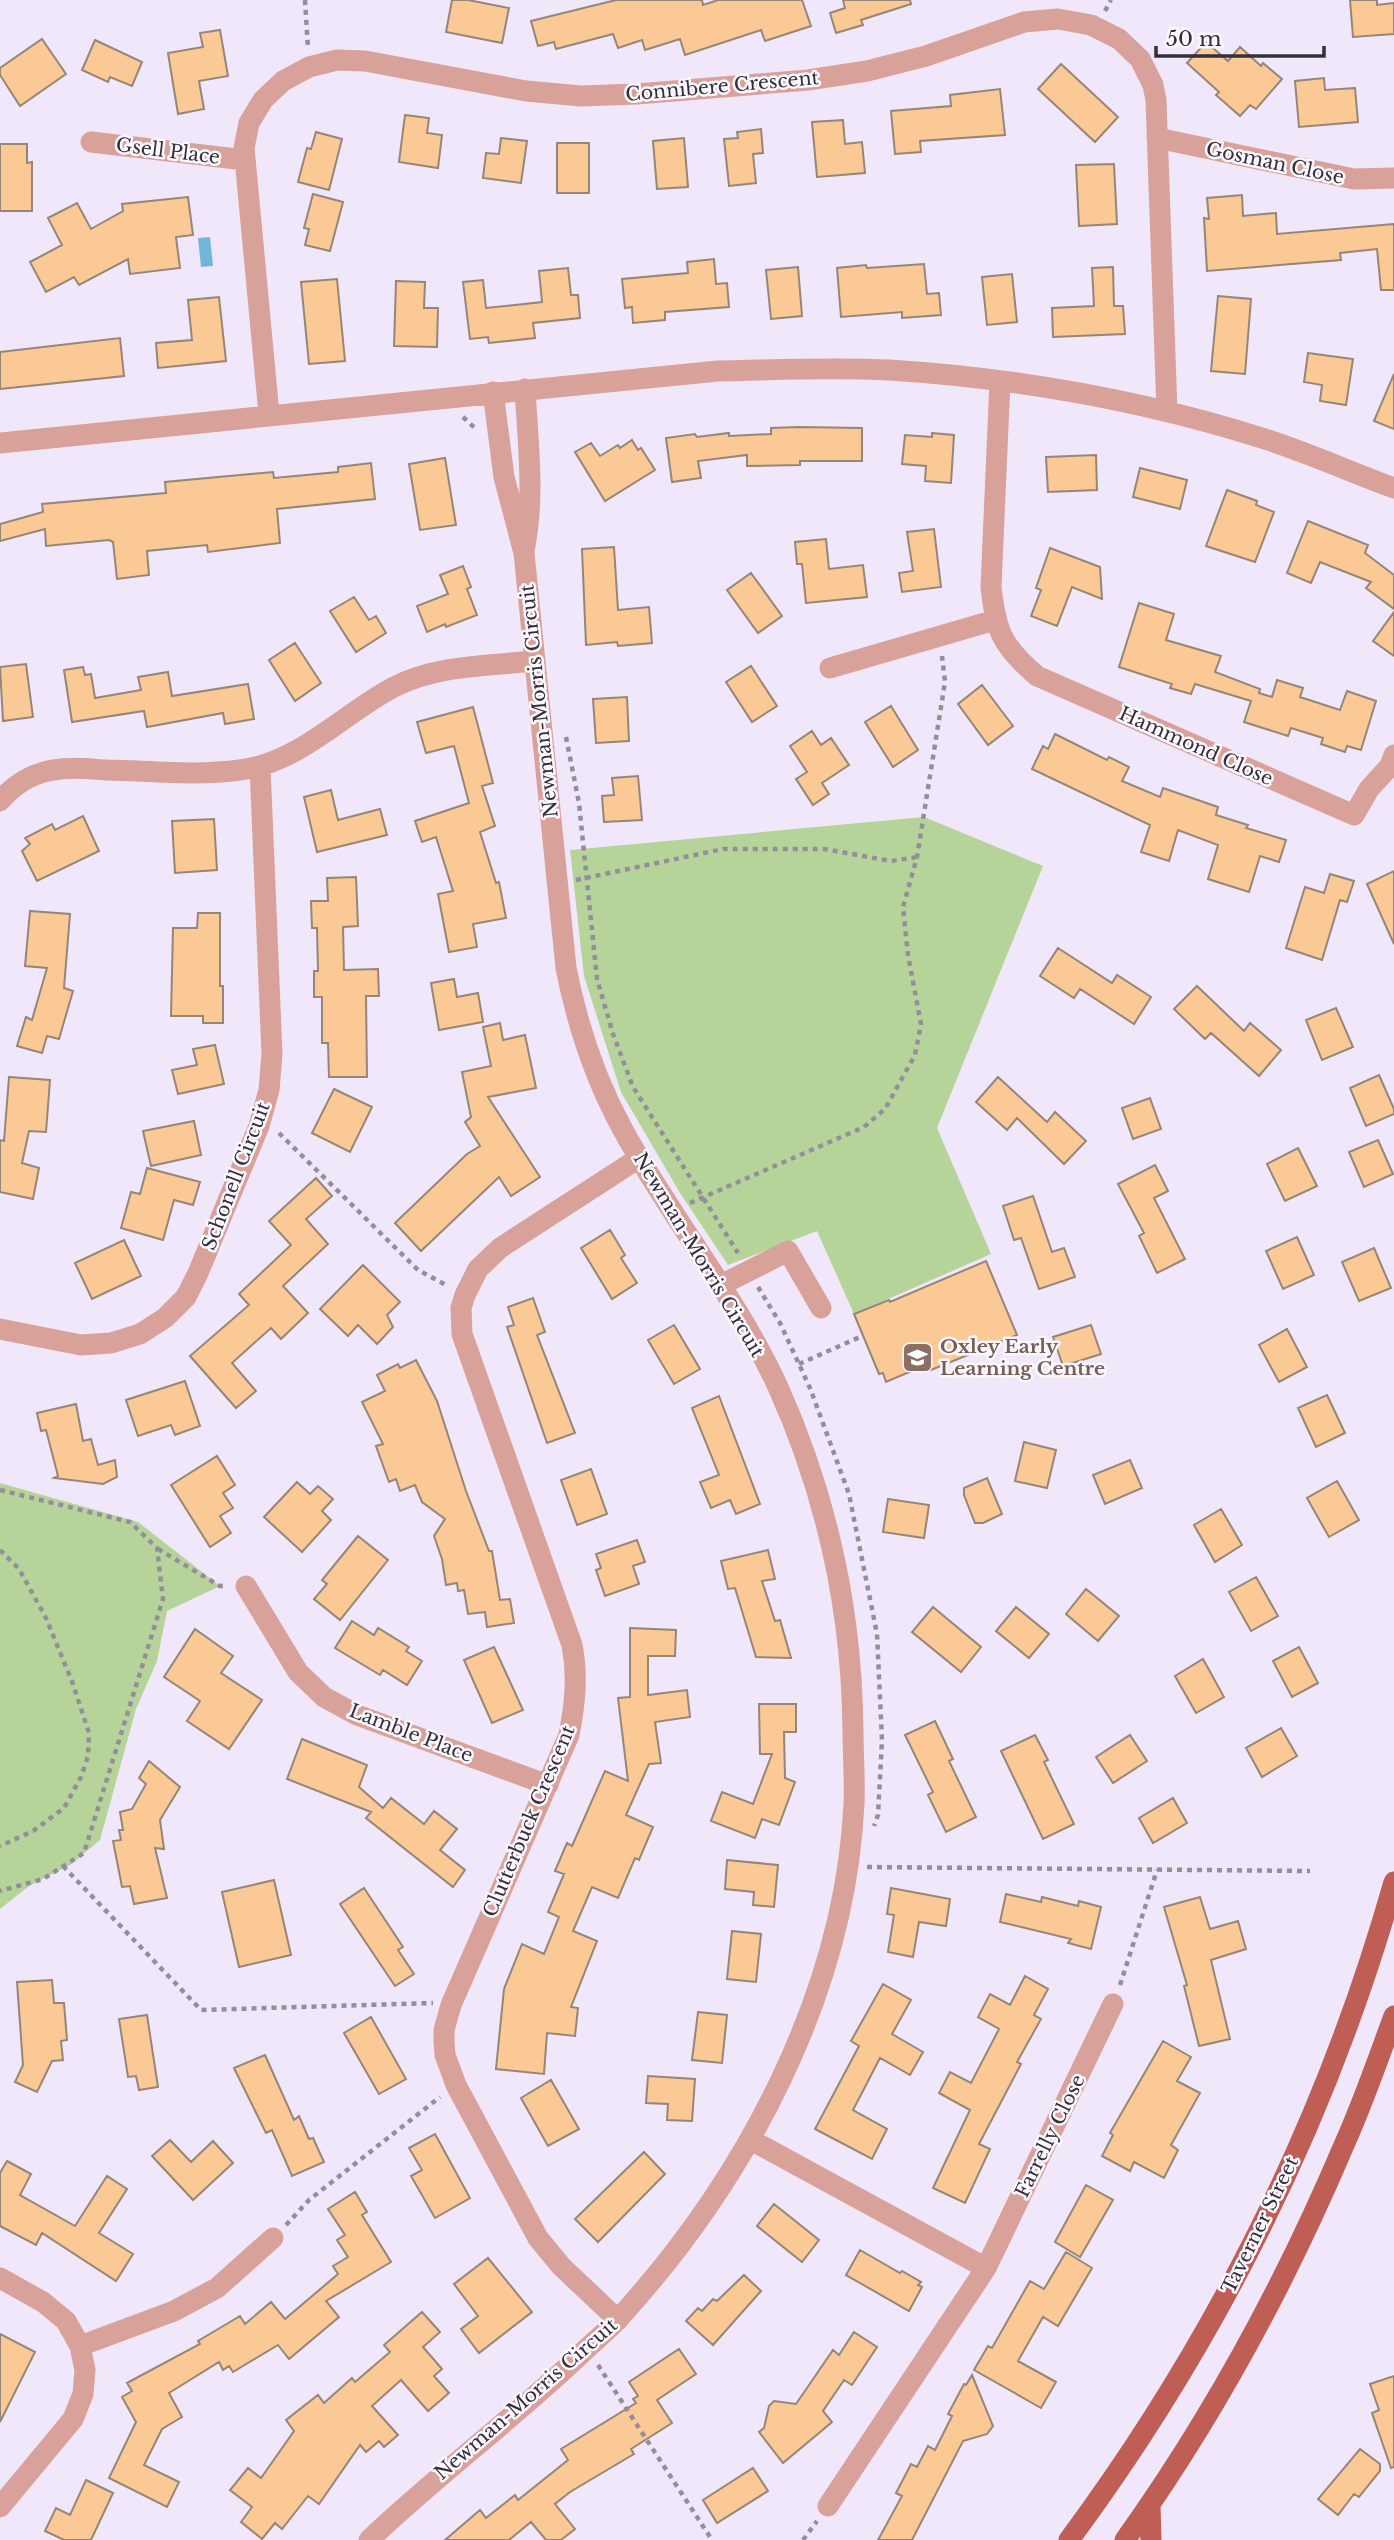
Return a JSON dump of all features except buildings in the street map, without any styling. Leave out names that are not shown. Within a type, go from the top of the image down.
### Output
[{"type":"main road","name":"Taverner Street","points":[[1071,2539],[1183,2373],[1249,2253],[1307,2131],[1332,2069],[1376,1944],[1394,1882]]},
{"type":"main road","points":[[1125,2540],[1223,2390],[1286,2273],[1345,2144],[1394,2016]]},
{"type":"main road","points":[[1150,2505],[1151,2540]]},
{"type":"street","name":"Connibere Crescent","points":[[269,414],[244,148],[249,124],[263,100],[283,81],[309,67],[337,60],[365,61],[526,91],[581,96],[637,94],[808,80],[867,71],[926,55],[1024,22],[1058,19],[1091,25],[1119,39],[1140,59],[1153,85],[1167,412]]},
{"type":"street","name":"Gosman Close","points":[[1157,138],[1354,179],[1394,178]]},
{"type":"street","name":"Gsell Place","points":[[91,142],[245,160]]},
{"type":"street","points":[[0,443],[718,371],[889,370],[1000,381],[1167,412],[1265,439],[1394,488]]},
{"type":"street","name":"Hammond Close","points":[[1000,381],[991,587],[995,620],[1015,657],[1037,676],[1354,816],[1368,789],[1390,766],[1394,755]]},
{"type":"street","name":"Newman-Morris Circuit","points":[[524,553],[530,520],[531,487],[525,389]]},
{"type":"street","name":"Newman-Morris Circuit","points":[[369,2540],[406,2505],[558,2376],[618,2320],[700,2219],[751,2140],[779,2085],[802,2030],[822,1974],[837,1918],[854,1805],[853,1693],[843,1594],[811,1473],[777,1386],[740,1315],[622,1128],[593,1066],[572,1001],[565,968],[524,553],[505,477],[493,392]]},
{"type":"street","points":[[830,668],[995,620]]},
{"type":"street","points":[[0,801],[20,782],[56,770],[207,773],[260,766],[290,754],[394,688],[424,675],[534,661]]},
{"type":"street","name":"Schonell Circuit","points":[[0,1329],[81,1345],[111,1343],[140,1334],[165,1318],[186,1297],[198,1273],[262,1116],[269,1090],[272,1055],[260,766]]},
{"type":"street","name":"Clutterbuck Crescent","points":[[618,2320],[561,2266],[538,2238],[456,2085],[445,2055],[444,2030],[451,2005],[569,1735],[576,1698],[576,1662],[572,1645],[462,1335],[461,1308],[478,1269],[500,1248],[639,1158]]},
{"type":"street","points":[[721,1285],[788,1251],[821,1308]]},
{"type":"street","name":"Lamble Place","points":[[246,1586],[298,1672],[324,1697],[357,1715],[548,1785]]},
{"type":"street","name":"Farrelly Close","points":[[828,2506],[986,2268],[1113,2004]]},
{"type":"street","points":[[751,2140],[986,2268]]},
{"type":"street","points":[[80,2346],[174,2311],[217,2288],[273,2238]]},
{"type":"street","points":[[0,2278],[43,2302],[66,2321],[80,2346],[85,2370],[83,2395],[73,2419],[0,2507]]},
{"type":"path","points":[[305,0],[309,67]]},
{"type":"path","points":[[673,1210],[864,1126],[885,1109],[915,1055],[921,1024],[908,955],[903,907],[917,857],[946,682],[940,636]]},
{"type":"path","points":[[565,732],[579,803],[597,979],[613,1034],[633,1087],[780,1324],[810,1388],[849,1494],[877,1634],[882,1740],[878,1815],[871,1835]]},
{"type":"path","points":[[588,878],[723,849],[824,849],[891,861],[917,857]]},
{"type":"path","points":[[262,1116],[418,1270],[465,1295]]},
{"type":"path","points":[[799,1364],[862,1336]]},
{"type":"path","points":[[0,1490],[130,1522],[157,1548],[220,1586],[246,1586]]},
{"type":"path","points":[[0,1891],[43,1879],[84,1853],[163,1599],[157,1548]]},
{"type":"path","points":[[0,1550],[19,1569],[46,1618],[73,1684],[89,1733],[89,1756],[64,1808],[33,1831],[0,1846]]},
{"type":"path","points":[[865,1856],[863,1867],[1310,1871]]},
{"type":"path","points":[[62,1866],[201,2010],[437,2002],[451,2005]]},
{"type":"path","points":[[1113,2004],[1157,1870]]},
{"type":"path","points":[[273,2238],[309,2200],[456,2085]]},
{"type":"path","points":[[587,2348],[712,2540]]},
{"type":"green space","points":[[924,817],[1043,866],[937,1128],[991,1254],[854,1314],[817,1231],[728,1265],[680,1193],[621,1092],[584,976],[570,850]]},
{"type":"green space","points":[[0,1483],[138,1522],[220,1586],[167,1611],[157,1661],[136,1709],[100,1840],[70,1865],[29,1886],[0,1909]]},
{"type":"water","points":[[210,237],[213,266],[201,267],[198,238]]},
{"type":"place","name":"Oxley Early Learning Centre","points":[[917,1357]]}]
